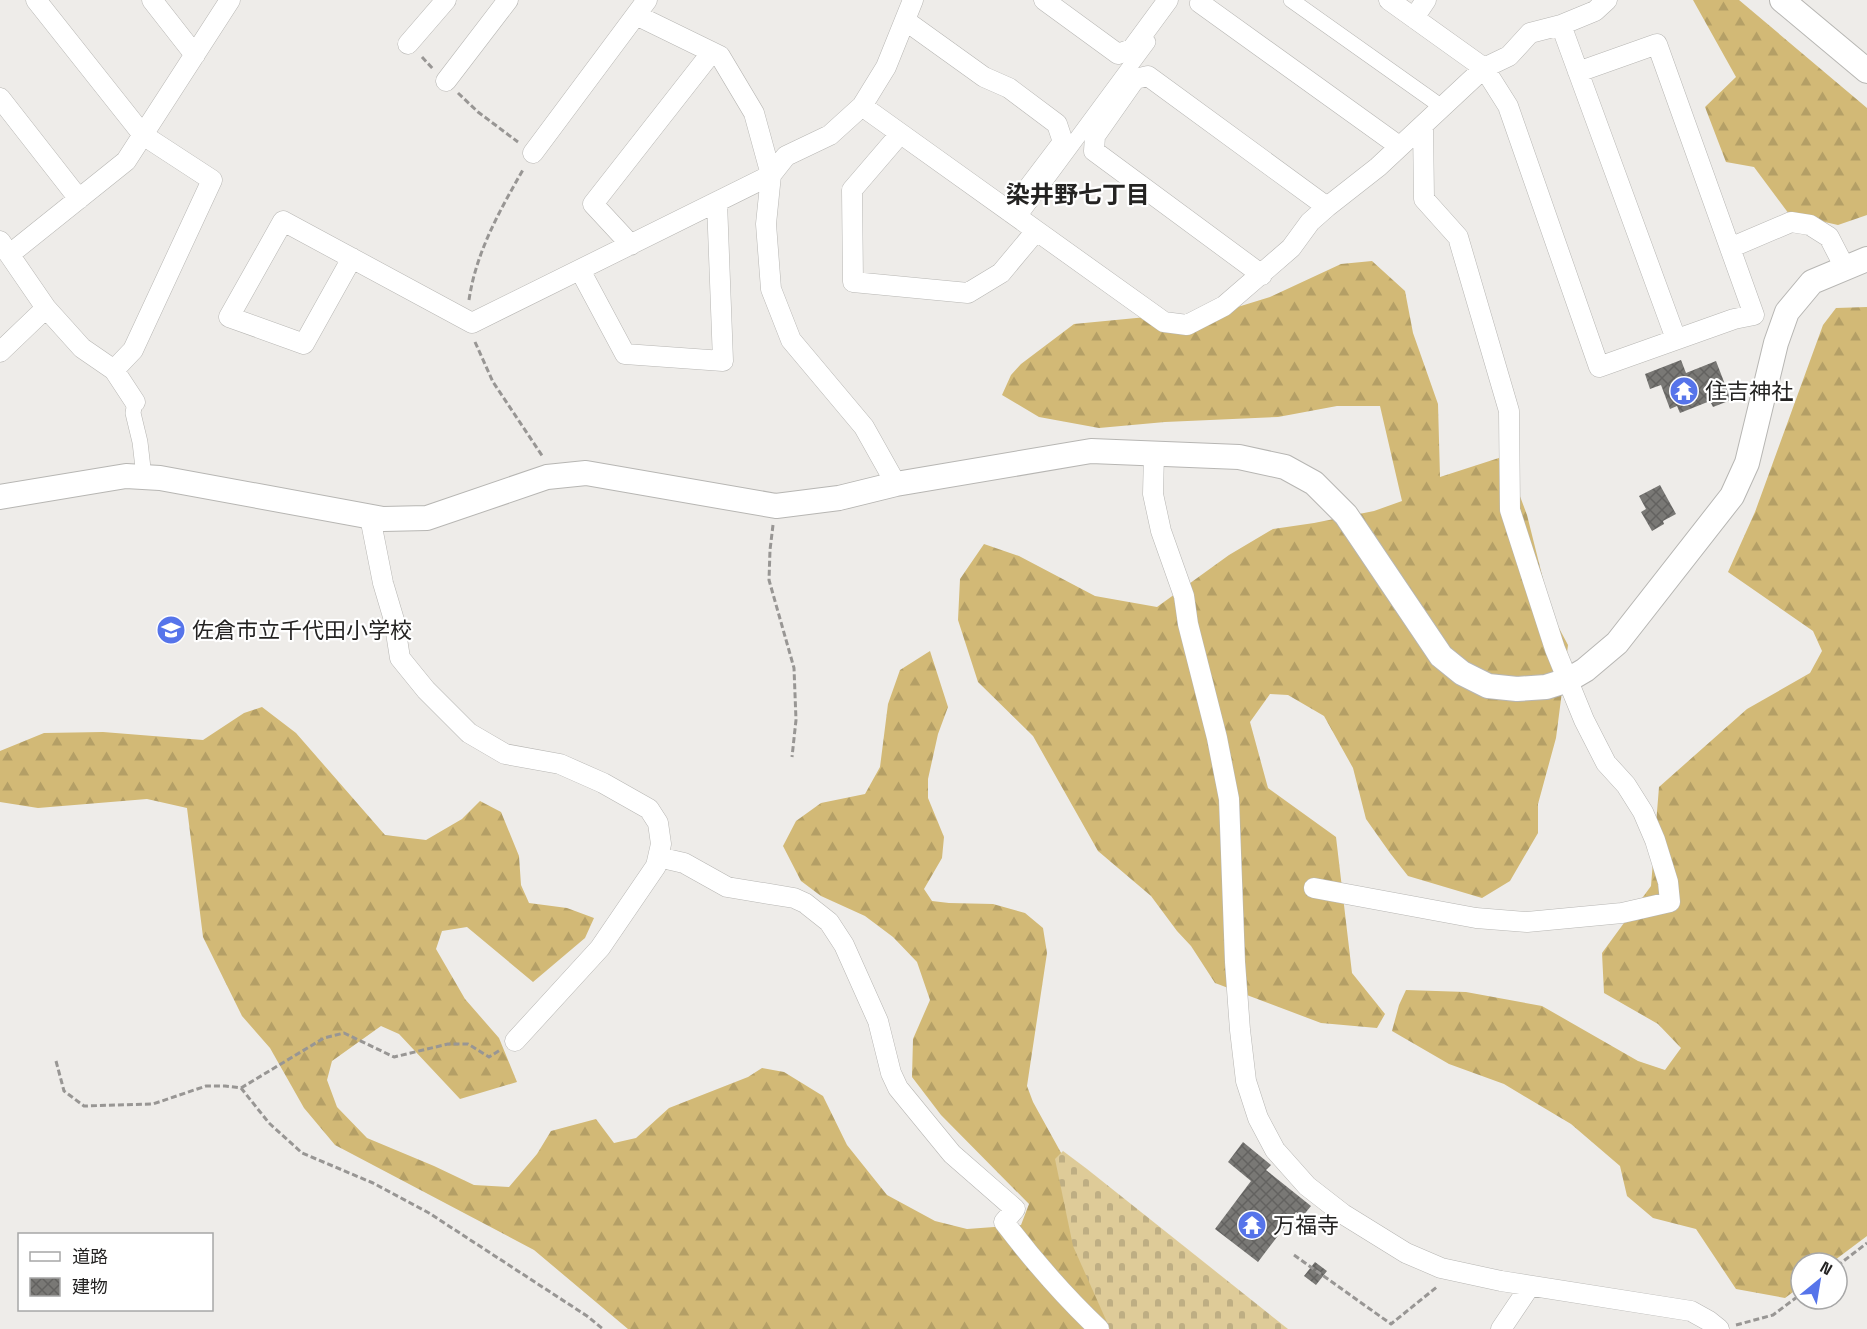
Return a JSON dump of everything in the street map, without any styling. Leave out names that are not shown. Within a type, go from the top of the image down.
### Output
[{"type":"street","points":[[36,0],[143,135],[212,180],[133,350],[114,370]]},
{"type":"street","points":[[152,0],[195,55]]},
{"type":"street","points":[[144,477],[140,442],[133,413],[135,402],[114,370],[82,348],[46,309],[5,247],[79,199],[126,161],[230,0]]},
{"type":"street","points":[[408,44],[446,0]]},
{"type":"street","points":[[446,81],[508,0]]},
{"type":"street","points":[[352,258],[304,344],[229,317],[283,221],[352,258],[472,323],[771,175],[786,156],[830,135],[862,106],[886,67],[913,0]]},
{"type":"street","points":[[1044,0],[1118,54],[1132,49],[1168,0]]},
{"type":"street","points":[[1014,215],[1179,0]]},
{"type":"street","points":[[1201,0],[1200,3],[1399,146]]},
{"type":"street","points":[[1291,0],[1442,107]]},
{"type":"street","points":[[1389,0],[1484,68],[1508,106],[1599,367],[1734,319],[1754,315],[1657,44],[1578,72]]},
{"type":"street","points":[[1414,18],[1426,0]]},
{"type":"street","points":[[862,106],[1164,322],[1187,325],[1224,306],[1262,275],[1291,248],[1310,222],[1326,207],[1378,167],[1484,68],[1509,56],[1530,33],[1595,11],[1607,0]]},
{"type":"street","points":[[1782,0],[1867,71]]},
{"type":"street","points":[[533,153],[641,7],[720,56],[754,113],[771,175],[766,224],[771,289],[791,340],[864,427],[896,484]]},
{"type":"street","points":[[906,21],[984,77],[1010,88],[1057,124],[1063,142],[1014,215]]},
{"type":"street","points":[[1561,24],[1676,339]]},
{"type":"street","points":[[631,245],[593,204],[712,52]]},
{"type":"street","points":[[1262,275],[1094,151],[1095,136],[1136,79],[1148,76],[1326,207]]},
{"type":"street","points":[[0,98],[79,199]]},
{"type":"street","points":[[1314,888],[1476,918],[1527,922],[1622,914],[1670,902],[1668,882],[1655,840],[1643,812],[1626,785],[1606,763],[1584,720],[1554,649],[1510,510],[1509,411],[1458,237],[1424,199],[1423,124]]},
{"type":"street","points":[[900,134],[852,190],[854,282],[968,292],[1001,273],[1036,231]]},
{"type":"street","points":[[580,270],[626,354],[723,361],[717,202]]},
{"type":"street","points":[[0,497],[126,476],[160,478],[383,519],[427,518],[547,477],[586,473],[776,506],[839,498],[896,484],[1091,451],[1239,457],[1285,468],[1314,483],[1346,515],[1441,656],[1462,674],[1488,686],[1517,689],[1546,687],[1568,680],[1585,670],[1617,643],[1732,496],[1747,463],[1776,343],[1787,312],[1812,282],[1856,264],[1829,237],[1810,225],[1791,222],[1730,248]]},
{"type":"street","points":[[0,352],[46,309]]},
{"type":"street","points":[[1154,454],[1153,494],[1159,522],[1184,596],[1188,624],[1217,738],[1229,799],[1239,1029],[1246,1081],[1258,1118],[1275,1150],[1307,1186],[1343,1214],[1406,1253],[1440,1268],[1530,1286],[1691,1311],[1725,1328]]},
{"type":"street","points":[[370,517],[400,658],[426,690],[469,733],[505,754],[560,764],[603,783],[649,809],[658,823],[661,844],[656,866],[600,948],[515,1041]]},
{"type":"street","points":[[658,857],[684,862],[727,887],[794,898],[806,903],[829,922],[844,945],[878,1021],[891,1073],[898,1088],[952,1154],[1015,1209],[1004,1222],[1034,1261],[1099,1329]]},
{"type":"street","points":[[1501,1329],[1530,1286]]},
{"type":"path","points":[[408,44],[478,112],[533,153],[502,207],[479,255],[469,298],[475,341],[493,382],[556,476]]},
{"type":"path","points":[[776,506],[770,550],[769,580],[795,668],[796,720],[792,757]]},
{"type":"path","points":[[56,1061],[64,1091],[84,1106],[153,1104],[206,1086],[241,1088],[324,1038],[344,1032],[394,1058],[448,1044],[468,1044],[489,1057],[515,1041]]},
{"type":"path","points":[[241,1088],[269,1123],[302,1153],[373,1183],[429,1213],[587,1316],[603,1329]]},
{"type":"path","points":[[1849,1257],[1867,1243]]},
{"type":"path","points":[[1294,1255],[1391,1324],[1456,1271]]},
{"type":"path","points":[[1725,1328],[1773,1315],[1789,1303]]},
{"type":"green space","points":[[1693,0],[1739,0],[1867,108],[1867,215],[1838,225],[1789,214],[1754,167],[1726,162],[1705,107],[1736,77]]},
{"type":"green space","points":[[1372,261],[1405,291],[1413,333],[1438,404],[1440,477],[1505,456],[1527,515],[1552,615],[1568,645],[1556,738],[1538,804],[1538,833],[1510,881],[1482,898],[1408,876],[1366,819],[1353,768],[1324,716],[1288,695],[1270,694],[1250,722],[1268,788],[1336,837],[1352,973],[1385,1014],[1377,1028],[1321,1023],[1215,983],[1191,946],[1151,896],[1098,851],[1033,736],[978,682],[958,620],[960,579],[984,544],[1019,556],[1095,596],[1157,607],[1229,555],[1273,529],[1374,511],[1402,501],[1380,406],[1337,406],[1278,417],[1165,422],[1099,428],[1039,417],[1002,395],[1011,375],[1021,364],[1074,324],[1157,316],[1202,318],[1270,297],[1341,264]]},
{"type":"green space","points":[[1867,307],[1867,1236],[1847,1251],[1789,1251],[1789,1295],[1785,1298],[1736,1289],[1696,1229],[1653,1218],[1627,1196],[1620,1166],[1571,1124],[1504,1084],[1449,1064],[1392,1031],[1406,990],[1466,992],[1542,1006],[1638,1061],[1665,1070],[1681,1048],[1658,1024],[1604,993],[1602,953],[1651,886],[1659,787],[1747,709],[1810,673],[1822,651],[1813,631],[1728,572],[1755,512],[1823,325],[1836,308]]},
{"type":"green space","points":[[930,651],[948,707],[938,734],[928,779],[928,798],[944,837],[942,858],[924,889],[932,901],[993,904],[1025,913],[1043,928],[1047,953],[1027,1086],[1033,1102],[1070,1169],[1123,1329],[628,1329],[534,1250],[335,1145],[304,1108],[270,1048],[242,1016],[203,937],[187,808],[147,799],[38,808],[0,802],[0,751],[44,733],[103,732],[203,740],[244,713],[262,707],[296,733],[385,835],[426,840],[462,819],[480,801],[501,812],[519,856],[521,885],[529,903],[567,908],[594,918],[585,938],[533,982],[467,927],[442,931],[436,949],[465,999],[499,1038],[517,1082],[460,1099],[399,1034],[381,1026],[332,1061],[327,1080],[337,1107],[367,1138],[474,1185],[509,1187],[537,1154],[551,1131],[596,1119],[614,1143],[636,1138],[669,1108],[748,1077],[762,1068],[784,1072],[823,1096],[847,1145],[887,1195],[935,1221],[967,1229],[1021,1225],[1029,1204],[941,1115],[912,1077],[913,1039],[930,1000],[917,962],[893,937],[865,916],[821,896],[801,881],[783,846],[796,821],[821,803],[865,794],[880,767],[888,704],[900,670]]},
{"type":"green space","points":[[1063,1151],[1288,1329],[1110,1329],[1073,1246],[1055,1159]]},
{"type":"building","points":[[1681,360],[1686,373],[1716,361],[1731,400],[1713,407],[1710,401],[1680,413],[1677,406],[1670,409],[1661,385],[1650,389],[1645,374]]},
{"type":"building","points":[[1660,485],[1676,514],[1663,521],[1664,524],[1652,531],[1641,512],[1646,509],[1639,496]]},
{"type":"building","points":[[1243,1142],[1271,1165],[1266,1170],[1311,1206],[1302,1217],[1296,1212],[1258,1262],[1215,1229],[1251,1181],[1228,1162]]},
{"type":"building","points":[[1315,1262],[1327,1271],[1316,1285],[1304,1276]]},
{"type":"place","name":"住吉神社","points":[[1684,391]]},
{"type":"place","name":"佐倉市立千代田小学校","points":[[171,630]]},
{"type":"place","name":"万福寺","points":[[1252,1225]]},
{"type":"district","name":"染井野七丁目","points":[[1078,194]]}]
